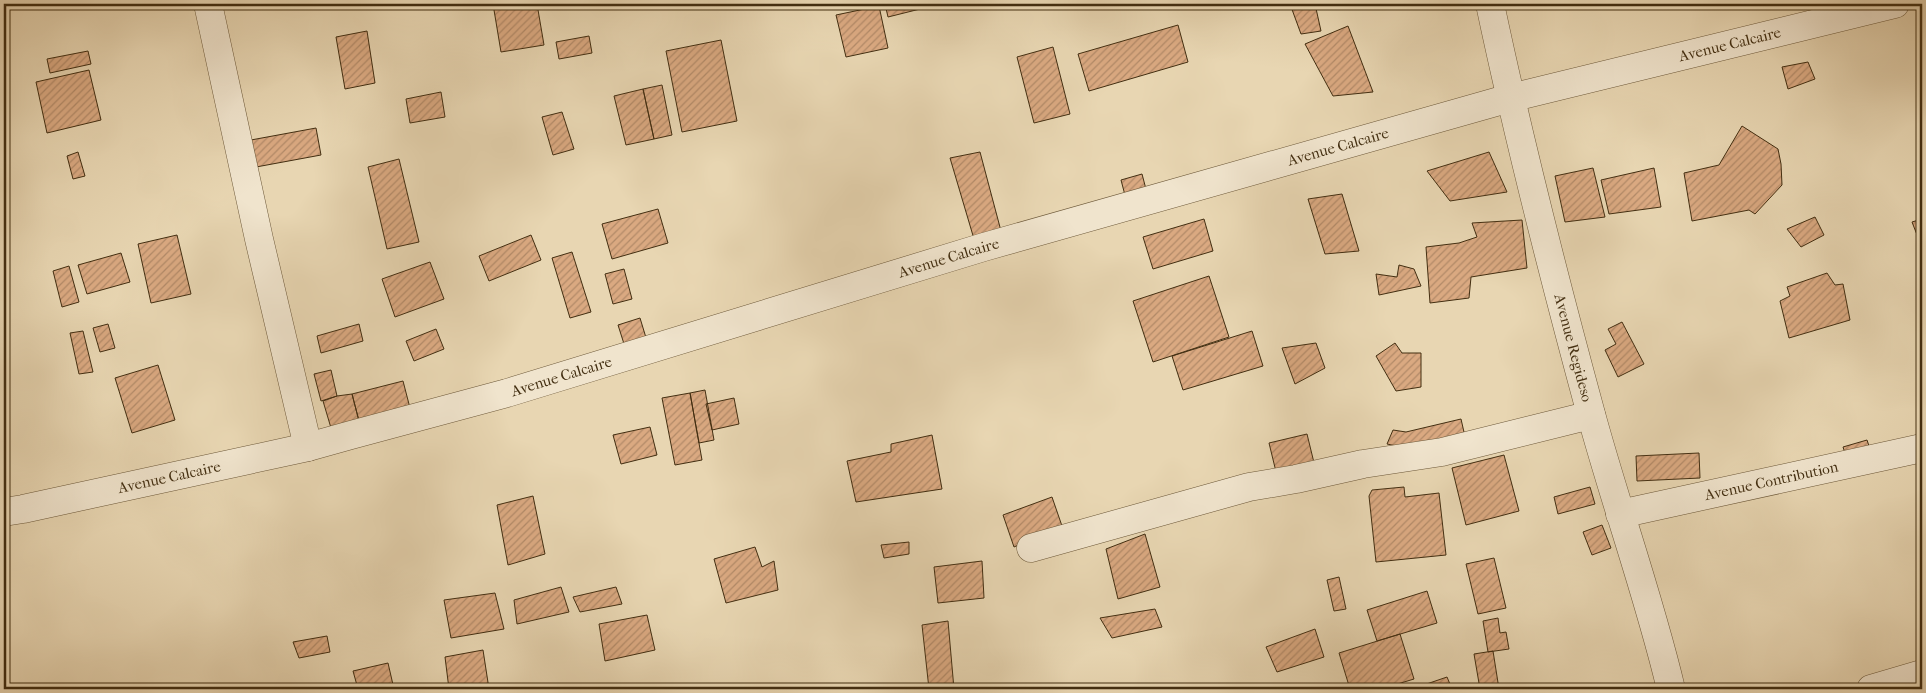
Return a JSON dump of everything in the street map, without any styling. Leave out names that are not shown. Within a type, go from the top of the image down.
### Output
[{"type":"street","points":[[208,4],[259,239],[308,447]]},
{"type":"street","name":"Avenue Regideso","points":[[1490,4],[1510,98],[1591,415],[1656,630],[1670,689]]},
{"type":"street","name":"Avenue Calcaire","points":[[4,512],[24,510],[308,447],[507,392],[984,247],[1510,98],[1895,4]]},
{"type":"street","points":[[1031,548],[1249,487],[1363,464],[1442,452],[1591,415]]},
{"type":"street","name":"Avenue Contribution","points":[[1620,514],[1922,448]]},
{"type":"street","points":[[1871,689],[1922,674]]},
{"type":"building","points":[[493,4],[537,4],[544,45],[501,52]]},
{"type":"building","points":[[885,4],[940,4],[888,17]]},
{"type":"building","points":[[1290,4],[1315,4],[1321,31],[1301,34]]},
{"type":"building","points":[[879,6],[888,48],[846,57],[836,15]]},
{"type":"building","points":[[1178,25],[1188,62],[1089,91],[1078,54]]},
{"type":"building","points":[[1348,26],[1373,92],[1333,96],[1305,44]]},
{"type":"building","points":[[367,31],[375,83],[345,89],[336,37]]},
{"type":"building","points":[[589,36],[592,53],[559,59],[556,42]]},
{"type":"building","points":[[721,40],[737,121],[682,132],[666,51]]},
{"type":"building","points":[[1053,47],[1070,114],[1034,123],[1017,57]]},
{"type":"building","points":[[88,51],[91,64],[50,73],[47,59]]},
{"type":"building","points":[[1808,62],[1815,79],[1788,89],[1782,67]]},
{"type":"building","points":[[89,70],[101,120],[47,133],[36,82]]},
{"type":"building","points":[[662,85],[672,135],[654,139],[643,89]]},
{"type":"building","points":[[643,89],[654,139],[626,145],[614,96]]},
{"type":"building","points":[[441,92],[445,117],[410,123],[406,99]]},
{"type":"building","points":[[562,112],[574,149],[553,155],[542,117]]},
{"type":"building","points":[[1742,126],[1778,149],[1782,185],[1755,214],[1749,210],[1692,221],[1684,173],[1719,165]]},
{"type":"building","points":[[316,128],[321,155],[256,167],[251,140]]},
{"type":"building","points":[[78,152],[85,176],[73,179],[67,156]]},
{"type":"building","points":[[980,152],[1001,231],[974,239],[950,158]]},
{"type":"building","points":[[1489,152],[1507,192],[1450,201],[1427,171]]},
{"type":"building","points":[[399,159],[419,242],[387,249],[368,167]]},
{"type":"building","points":[[1593,168],[1605,217],[1565,222],[1555,176]]},
{"type":"building","points":[[1654,168],[1661,207],[1609,214],[1601,180]]},
{"type":"building","points":[[1142,174],[1147,193],[1126,199],[1121,180]]},
{"type":"building","points":[[1342,194],[1359,251],[1325,254],[1308,199]]},
{"type":"building","points":[[658,209],[668,243],[612,259],[602,224]]},
{"type":"building","points":[[1815,217],[1824,235],[1801,247],[1787,229]]},
{"type":"building","points":[[1204,219],[1213,251],[1153,269],[1143,237]]},
{"type":"building","points":[[1922,219],[1922,245],[1921,245],[1912,222]]},
{"type":"building","points":[[1522,220],[1527,268],[1471,277],[1469,298],[1430,303],[1426,247],[1459,243],[1477,237],[1472,223]]},
{"type":"building","points":[[177,235],[191,294],[151,303],[138,244]]},
{"type":"building","points":[[531,235],[541,260],[489,281],[479,256]]},
{"type":"building","points":[[572,252],[591,312],[570,318],[552,258]]},
{"type":"building","points":[[121,253],[130,282],[87,294],[78,265]]},
{"type":"building","points":[[430,262],[444,299],[395,317],[382,279]]},
{"type":"building","points":[[1399,265],[1414,269],[1421,286],[1379,295],[1376,274],[1397,277]]},
{"type":"building","points":[[69,266],[79,302],[62,307],[53,271]]},
{"type":"building","points":[[624,269],[632,299],[613,304],[605,274]]},
{"type":"building","points":[[1827,273],[1835,285],[1843,284],[1850,320],[1789,338],[1780,301],[1790,296],[1787,287]]},
{"type":"building","points":[[1209,276],[1229,337],[1153,362],[1133,301]]},
{"type":"building","points":[[640,318],[647,341],[625,347],[618,325]]},
{"type":"building","points":[[1622,322],[1644,364],[1618,377],[1605,350],[1616,344],[1608,329]]},
{"type":"building","points":[[108,324],[115,348],[100,352],[93,328]]},
{"type":"building","points":[[359,324],[363,341],[321,353],[317,336]]},
{"type":"building","points":[[436,329],[444,349],[414,361],[406,341]]},
{"type":"building","points":[[83,331],[93,372],[79,374],[70,333]]},
{"type":"building","points":[[1252,331],[1263,366],[1183,390],[1172,356]]},
{"type":"building","points":[[1316,343],[1325,368],[1295,384],[1282,348]]},
{"type":"building","points":[[1395,343],[1402,353],[1421,353],[1421,387],[1396,391],[1376,356]]},
{"type":"building","points":[[158,365],[175,420],[132,433],[115,378]]},
{"type":"building","points":[[331,370],[337,396],[321,401],[314,374]]},
{"type":"building","points":[[403,381],[410,408],[359,421],[352,394]]},
{"type":"building","points":[[705,390],[714,440],[699,443],[690,393]]},
{"type":"building","points":[[690,393],[702,460],[675,465],[662,398]]},
{"type":"building","points":[[352,394],[359,421],[331,428],[323,401],[337,396]]},
{"type":"building","points":[[734,398],[739,424],[712,430],[706,404]]},
{"type":"building","points":[[1461,419],[1466,441],[1420,451],[1387,444],[1393,430],[1406,432]]},
{"type":"building","points":[[650,427],[657,455],[621,464],[613,435]]},
{"type":"building","points":[[1307,434],[1316,471],[1278,480],[1269,443]]},
{"type":"building","points":[[932,435],[942,489],[856,502],[847,461],[891,452],[891,444]]},
{"type":"building","points":[[1867,440],[1872,455],[1848,462],[1843,447]]},
{"type":"building","points":[[1699,453],[1700,478],[1637,481],[1636,456]]},
{"type":"building","points":[[1504,455],[1519,511],[1466,525],[1452,468]]},
{"type":"building","points":[[1404,487],[1405,497],[1439,493],[1446,555],[1376,562],[1369,496],[1372,490]]},
{"type":"building","points":[[1590,487],[1595,504],[1558,514],[1554,497]]},
{"type":"building","points":[[533,496],[545,554],[508,565],[497,505]]},
{"type":"building","points":[[1052,497],[1062,526],[1014,547],[1003,515]]},
{"type":"building","points":[[1602,525],[1611,548],[1592,555],[1583,532]]},
{"type":"building","points":[[1145,534],[1160,587],[1118,599],[1106,549]]},
{"type":"building","points":[[909,542],[909,554],[884,558],[881,545]]},
{"type":"building","points":[[755,547],[762,567],[774,561],[778,590],[726,603],[714,559]]},
{"type":"building","points":[[1494,558],[1506,608],[1478,614],[1466,564]]},
{"type":"building","points":[[982,561],[984,598],[938,603],[934,567]]},
{"type":"building","points":[[1339,577],[1346,609],[1334,611],[1327,580]]},
{"type":"building","points":[[561,587],[569,612],[517,624],[514,600]]},
{"type":"building","points":[[616,587],[622,604],[580,612],[573,597]]},
{"type":"building","points":[[1427,591],[1437,623],[1377,641],[1367,610]]},
{"type":"building","points":[[495,593],[504,629],[451,638],[444,600]]},
{"type":"building","points":[[1155,609],[1162,627],[1112,638],[1100,618]]},
{"type":"building","points":[[647,615],[655,650],[605,661],[599,624]]},
{"type":"building","points":[[1498,618],[1500,633],[1506,632],[1509,649],[1488,652],[1483,621]]},
{"type":"building","points":[[948,621],[954,689],[929,689],[922,625]]},
{"type":"building","points":[[1315,629],[1324,657],[1277,672],[1266,647]]},
{"type":"building","points":[[1400,634],[1414,679],[1381,689],[1350,689],[1339,653]]},
{"type":"building","points":[[327,636],[330,652],[299,658],[293,642]]},
{"type":"building","points":[[483,650],[489,689],[449,689],[445,657]]},
{"type":"building","points":[[1493,651],[1499,689],[1480,689],[1474,654]]},
{"type":"building","points":[[388,663],[394,689],[358,689],[353,671]]},
{"type":"building","points":[[1447,677],[1452,689],[1412,689]]},
{"type":"building","points":[[1321,684],[1323,689],[1297,689]]}]
